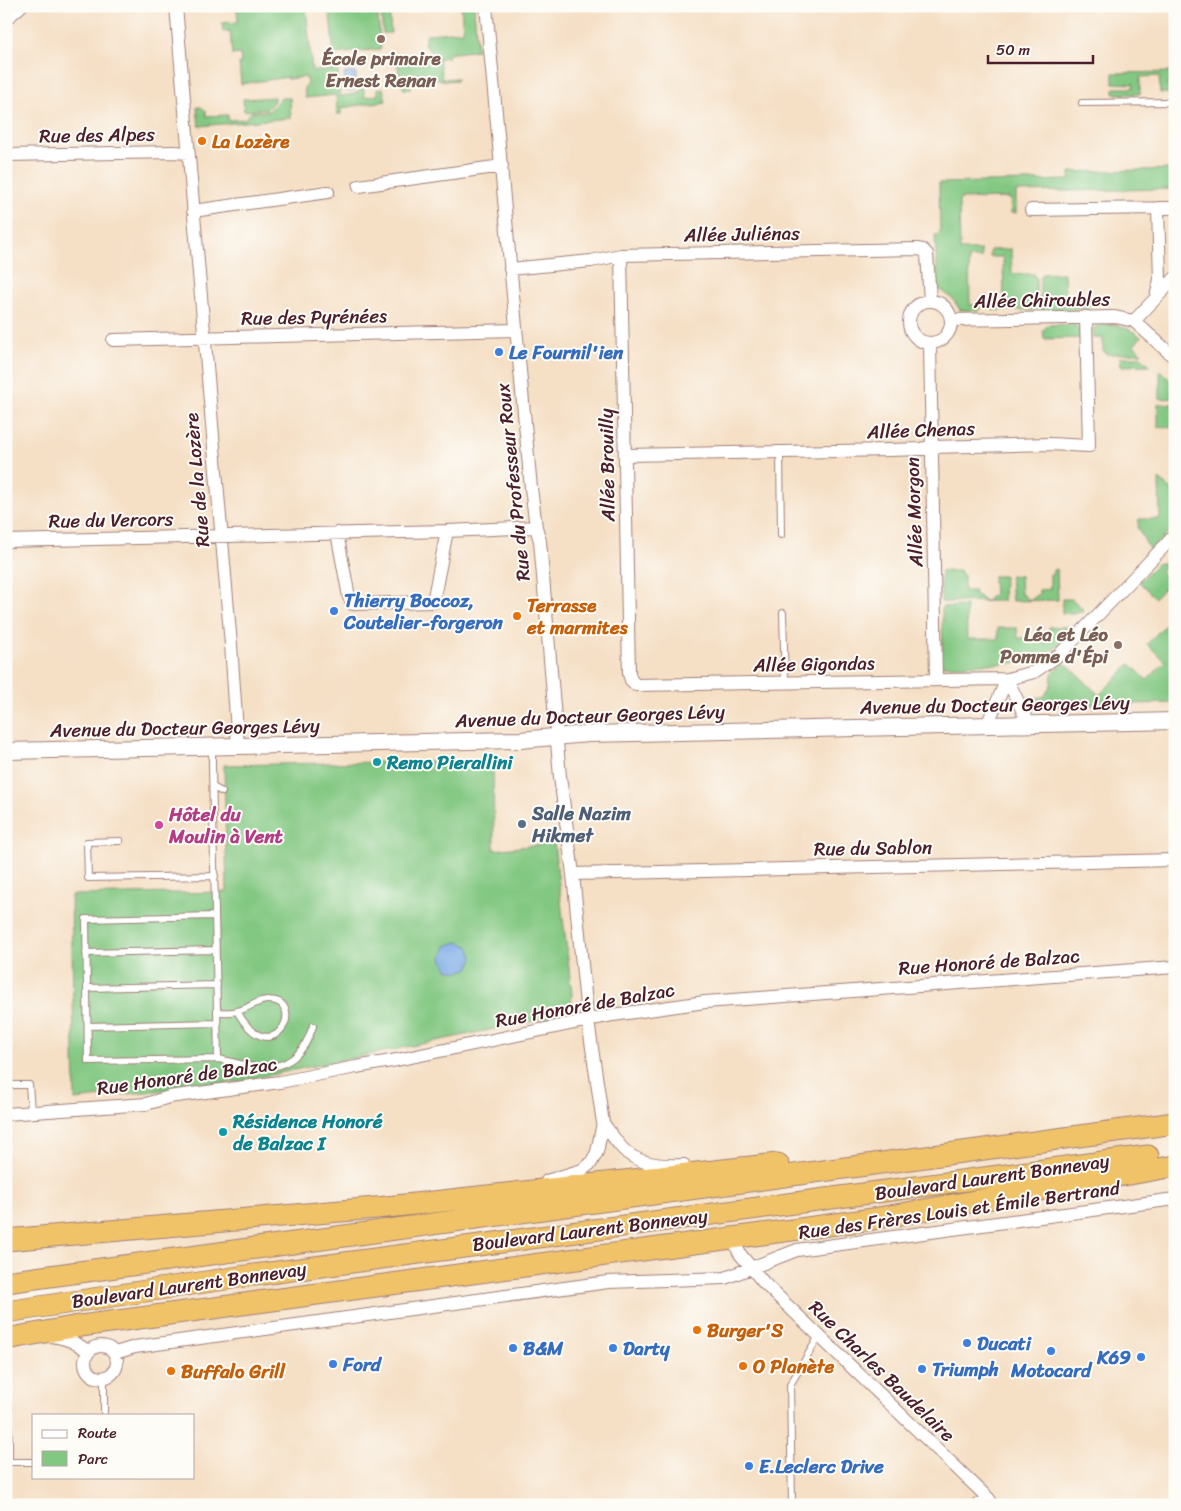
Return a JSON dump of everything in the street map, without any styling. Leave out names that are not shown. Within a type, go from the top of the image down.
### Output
[{"type":"highway","name":"Boulevard Laurent Bonnevay","points":[[6,1282],[1175,1123]]},
{"type":"highway","name":"Boulevard Laurent Bonnevay","points":[[6,1312],[249,1276],[1175,1153]]},
{"type":"highway","points":[[6,1240],[388,1207],[769,1164],[795,1163],[866,1166]]},
{"type":"highway","points":[[7,1339],[73,1327],[873,1218],[1175,1166]]},
{"type":"highway","points":[[6,1235],[34,1238]]},
{"type":"street","points":[[6,19],[21,6]]},
{"type":"street","name":"Rue de la Lozère","points":[[176,6],[238,746]]},
{"type":"street","name":"Rue du Professeur Roux","points":[[443,1200],[548,1181],[582,1170],[591,1163],[597,1152],[603,1122],[588,1021],[573,874],[560,777],[540,542],[530,488],[486,6]]},
{"type":"street","name":"Rue des Alpes","points":[[6,155],[188,153]]},
{"type":"street","points":[[359,186],[502,166]]},
{"type":"street","points":[[194,211],[328,192]]},
{"type":"street","points":[[1156,297],[1160,280],[1158,208]]},
{"type":"street","points":[[1031,210],[1175,208]]},
{"type":"street","name":"Allée Juliénas","points":[[510,269],[591,261],[622,255],[917,249],[923,250],[926,254],[930,301]]},
{"type":"street","name":"Allée Brouilly","points":[[622,255],[629,674]]},
{"type":"street","name":"Allée Chiroubles","points":[[1134,321],[1175,278]]},
{"type":"street","points":[[930,301],[944,306],[951,320],[950,327],[943,338],[930,343],[924,342],[912,334],[909,320],[915,306],[922,302],[930,301]]},
{"type":"street","name":"Allée Chenas","points":[[625,456],[911,450],[931,447],[1050,444],[1089,446],[1086,317]]},
{"type":"street","name":"Allée Chiroubles","points":[[951,320],[1115,317],[1134,321],[1175,358]]},
{"type":"street","name":"Rue des Pyrénées","points":[[112,340],[516,330]]},
{"type":"street","name":"Allée Morgon","points":[[930,343],[936,680]]},
{"type":"street","name":"Rue du Vercors","points":[[6,541],[447,531],[536,527]]},
{"type":"street","points":[[337,533],[348,596],[354,604],[433,602],[447,531]]},
{"type":"street","name":"Allée Gigondas","points":[[629,674],[631,680],[636,685],[645,686],[1007,680],[1034,672],[1059,655],[1175,536]]},
{"type":"street","points":[[1007,680],[1029,724]]},
{"type":"street","points":[[987,725],[1007,680]]},
{"type":"street","name":"Avenue du Docteur Georges Lévy","points":[[6,751],[520,740],[588,734],[1175,722]]},
{"type":"street","name":"Rue du Sablon","points":[[573,874],[1175,860]]},
{"type":"street","name":"Rue Honoré de Balzac","points":[[6,1114],[146,1104],[169,1097],[280,1082],[613,1015],[705,1002],[1175,967]]},
{"type":"street","name":"Rue du Professeur Roux","points":[[603,1122],[623,1150],[640,1160],[657,1165],[769,1164]]},
{"type":"street","name":"Rue des Frères Louis et Émile Bertrand","points":[[114,1353],[144,1345],[608,1282],[724,1278],[797,1250],[1175,1199]]},
{"type":"street","name":"Rue Charles Baudelaire","points":[[732,1238],[750,1268],[986,1503]]},
{"type":"street","points":[[7,1339],[62,1337],[88,1351]]},
{"type":"street","points":[[95,1346],[102,1346],[109,1348],[114,1353],[116,1358],[115,1368],[112,1372],[104,1377],[92,1376],[88,1372],[84,1361],[88,1351],[95,1346]]},
{"type":"lane","points":[[1082,103],[1175,102]]},
{"type":"lane","points":[[780,453],[781,535]]},
{"type":"lane","points":[[783,613],[785,683]]},
{"type":"lane","points":[[212,746],[218,1059]]},
{"type":"lane","points":[[213,786],[222,792]]},
{"type":"lane","points":[[120,841],[87,842],[88,878],[215,876]]},
{"type":"lane","points":[[216,916],[86,919],[88,1061],[218,1059],[236,1061],[255,1068],[280,1066],[298,1055],[309,1040],[313,1026]]},
{"type":"lane","points":[[86,953],[216,950]]},
{"type":"lane","points":[[87,988],[217,986]]},
{"type":"lane","points":[[217,1012],[237,1012],[259,1001],[275,1001],[282,1005],[286,1012],[286,1019],[281,1032],[274,1036],[266,1037],[258,1035],[237,1012]]},
{"type":"lane","points":[[88,1026],[218,1023]]},
{"type":"lane","points":[[6,1085],[29,1084],[31,1112]]},
{"type":"lane","points":[[792,1505],[790,1385],[819,1336]]},
{"type":"lane","points":[[104,1377],[104,1414]]},
{"type":"lane","points":[[6,1400],[9,1407],[8,1462],[32,1462]]},
{"type":"green space","points":[[270,6],[306,6],[312,71],[338,70],[340,96],[354,94],[360,90],[359,86],[363,85],[365,97],[378,95],[377,89],[383,88],[386,101],[341,108],[341,114],[337,114],[336,95],[305,98],[304,87],[307,86],[306,77],[287,79],[288,77],[241,84],[240,54],[232,55],[230,31],[223,32],[222,23],[238,22],[237,9]]},
{"type":"green space","points":[[329,6],[377,6],[381,49],[334,54]]},
{"type":"green space","points":[[380,6],[389,6],[391,33],[383,33]]},
{"type":"green space","points":[[461,6],[474,6],[477,50],[448,54],[448,57],[439,58],[442,79],[457,78],[457,80],[446,81],[429,77],[410,80],[411,89],[404,89],[401,85],[397,61],[434,56],[424,44],[427,34],[463,31]]},
{"type":"green space","points":[[1175,72],[1175,82],[1167,82],[1167,86],[1175,86],[1175,94],[1160,93],[1159,76],[1140,77],[1140,94],[1114,94],[1114,88],[1133,88],[1134,84],[1113,83],[1113,73]]},
{"type":"green space","points":[[274,97],[274,101],[267,109],[244,111],[243,99]]},
{"type":"green space","points":[[281,98],[290,98],[291,118],[199,126],[197,107],[201,107],[206,111],[206,116],[228,115],[228,120],[245,119],[251,112],[269,111]]},
{"type":"green space","points":[[1173,121],[1175,121],[1175,189],[1016,192],[1016,213],[1011,213],[1010,198],[959,199],[960,250],[981,250],[981,258],[969,258],[970,305],[981,305],[981,309],[978,311],[960,310],[952,298],[938,288],[935,235],[940,234],[939,183],[1070,180],[1070,172],[1174,169]]},
{"type":"green space","points":[[1011,249],[1012,274],[1034,274],[1034,277],[1036,277],[1037,310],[993,310],[993,305],[1004,304],[1003,257],[990,257],[990,250]]},
{"type":"green space","points":[[1064,273],[1065,298],[1086,298],[1086,303],[1089,303],[1089,309],[1040,310],[1040,277],[1042,277],[1042,274]]},
{"type":"green space","points":[[1073,324],[1079,329],[1080,338],[1044,339],[1043,330],[1048,325]]},
{"type":"green space","points":[[1102,324],[1123,327],[1141,337],[1134,345],[1142,353],[1106,354],[1103,351],[1103,338],[1092,338],[1094,328]]},
{"type":"green space","points":[[1120,357],[1141,357],[1150,365],[1121,366]]},
{"type":"green space","points":[[1160,370],[1175,385],[1175,398],[1160,399]]},
{"type":"green space","points":[[1158,404],[1175,404],[1175,427],[1158,427]]},
{"type":"green space","points":[[1159,479],[1175,493],[1175,526],[1150,551],[1138,528],[1139,519],[1160,519]]},
{"type":"green space","points":[[1160,563],[1168,564],[1161,572],[1175,586],[1175,598],[1164,588],[1155,598],[1139,582]]},
{"type":"green space","points":[[1057,569],[1058,600],[1012,601],[1010,576],[1020,576],[1021,595],[1024,595],[1027,599],[1033,599],[1036,595],[1039,595],[1039,590],[1050,589],[1050,574],[1053,574],[1053,570]]},
{"type":"green space","points":[[941,571],[961,571],[961,575],[964,575],[964,591],[975,591],[975,596],[979,596],[985,601],[994,595],[993,576],[1004,576],[1003,601],[941,602]]},
{"type":"green space","points":[[1062,599],[1072,599],[1082,608],[1083,612],[1062,614]]},
{"type":"green space","points":[[966,606],[967,639],[998,639],[998,628],[1017,628],[1018,638],[1049,638],[1049,627],[1070,627],[1071,631],[1063,642],[1053,650],[1031,660],[1005,663],[941,665],[938,652],[943,651],[942,607]]},
{"type":"green space","points":[[1165,625],[1175,634],[1175,703],[1033,706],[1027,698],[1044,697],[1051,685],[1052,674],[1063,663],[1070,667],[1099,695],[1130,664],[1147,680],[1165,662],[1147,644]]},
{"type":"green space","points":[[493,760],[494,850],[554,843],[572,994],[570,1004],[565,1010],[548,1018],[236,1082],[75,1100],[71,895],[227,892],[224,765]]},
{"type":"water","points":[[344,73],[356,73],[356,80],[353,81],[354,90],[345,91]]},
{"type":"water","points":[[457,942],[469,946],[473,957],[469,968],[458,972],[447,969],[442,958],[446,946]]},
{"type":"place","name":"École primaire Ernest Renan","points":[[381,39]]},
{"type":"place","name":"La Lozère","points":[[202,141]]},
{"type":"place","name":"Le Fournil'ien","points":[[499,352]]},
{"type":"place","name":"Thierry Boccoz, Coutelier-forgeron","points":[[334,611]]},
{"type":"place","name":"Terrasse et marmites","points":[[517,616]]},
{"type":"place","name":"Léa et Léo Pomme d'Épi","points":[[1118,645]]},
{"type":"place","name":"Remo Pierallini","points":[[377,762]]},
{"type":"place","name":"Salle Nazim Hikmet","points":[[522,824]]},
{"type":"place","name":"Hôtel du Moulin à Vent","points":[[159,825]]},
{"type":"place","name":"Résidence Honoré de Balzac I","points":[[223,1132]]},
{"type":"place","name":"Burger'S","points":[[697,1330]]},
{"type":"place","name":"Ducati","points":[[967,1343]]},
{"type":"place","name":"B&M","points":[[513,1348]]},
{"type":"place","name":"Darty","points":[[613,1348]]},
{"type":"place","name":"Motocard","points":[[1051,1351]]},
{"type":"place","name":"K69","points":[[1141,1357]]},
{"type":"place","name":"Ford","points":[[333,1364]]},
{"type":"place","name":"O Planète","points":[[743,1366]]},
{"type":"place","name":"Triumph","points":[[922,1369]]},
{"type":"place","name":"Buffalo Grill","points":[[171,1371]]},
{"type":"place","name":"E.Leclerc Drive","points":[[749,1466]]}]
